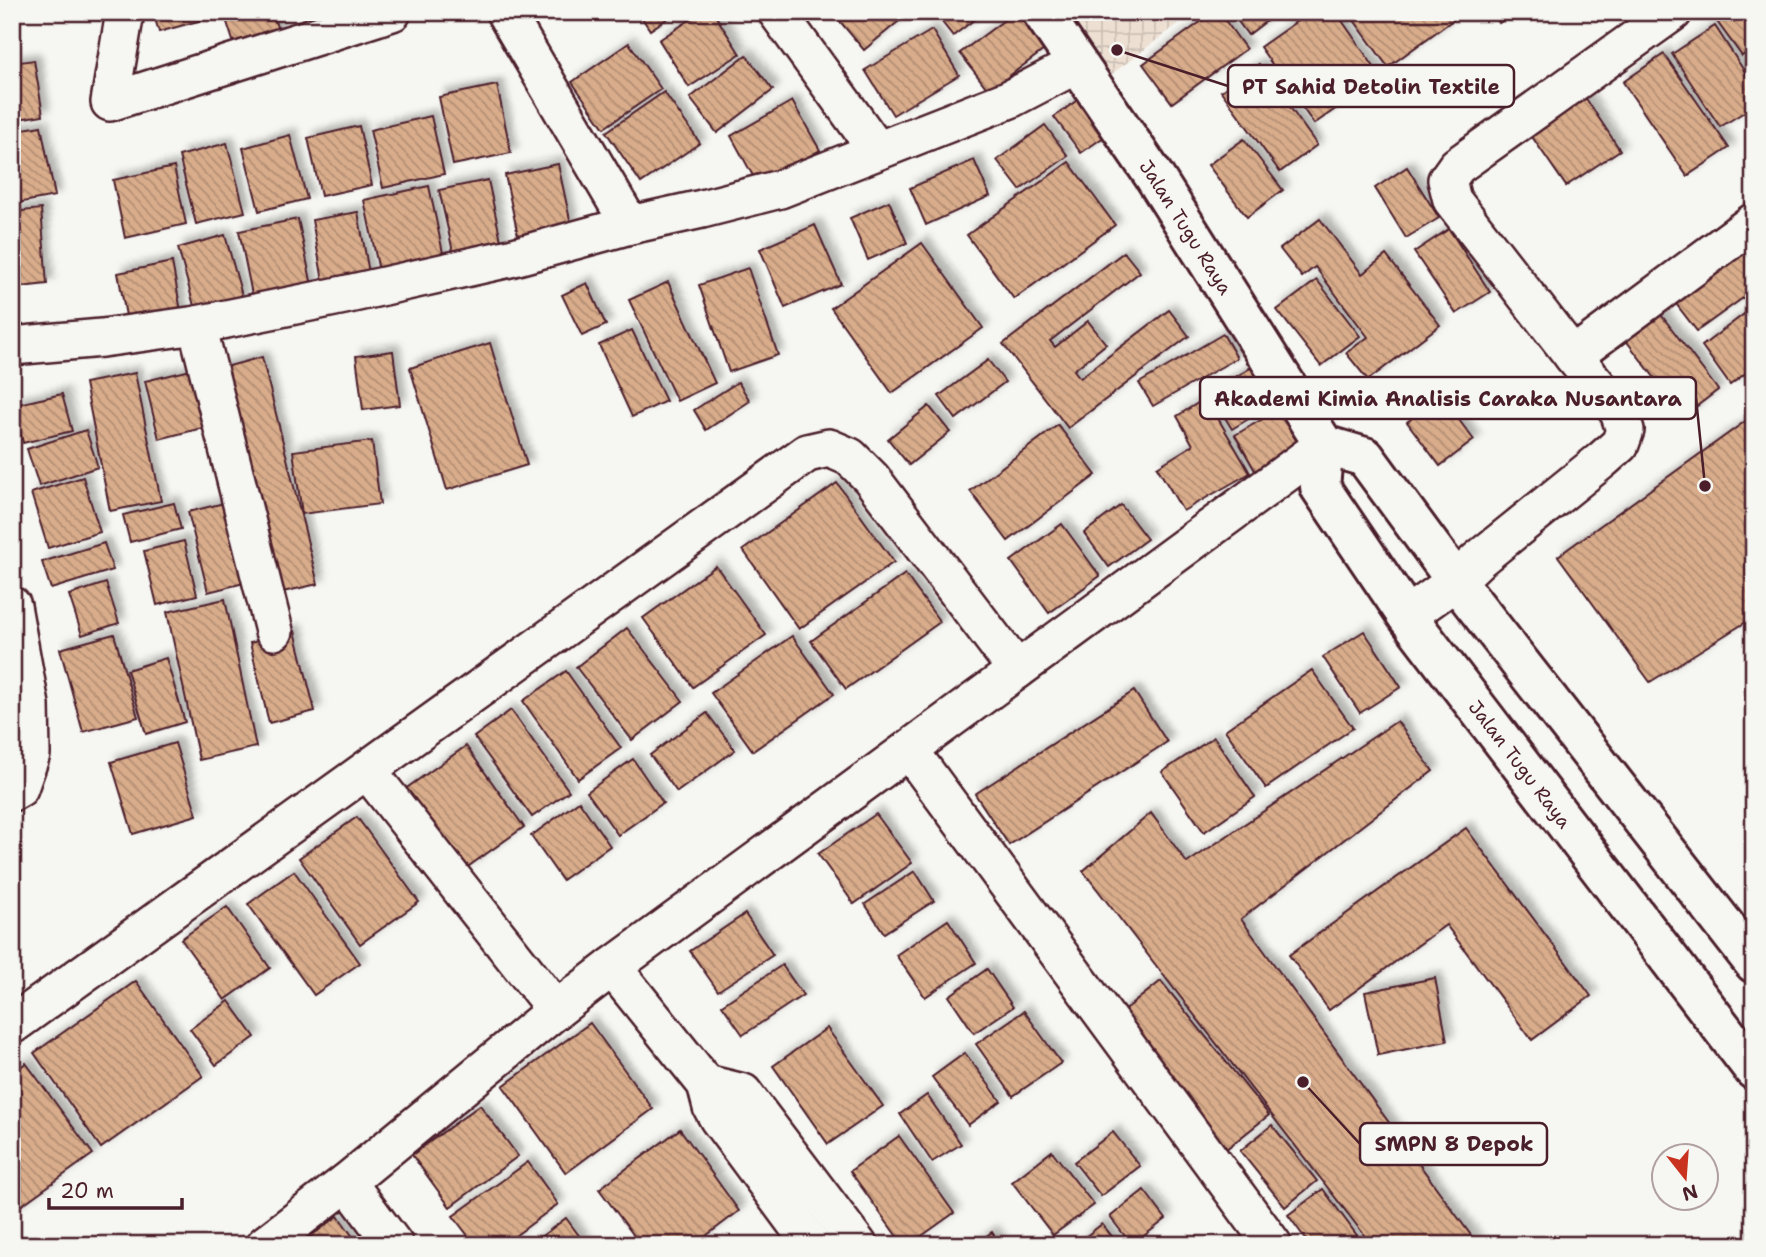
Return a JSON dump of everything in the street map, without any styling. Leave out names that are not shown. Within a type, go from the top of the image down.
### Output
[{"type":"street","points":[[125,12],[110,102],[392,12]]},
{"type":"street","points":[[505,12],[630,225]]},
{"type":"street","points":[[777,12],[877,150]]},
{"type":"street","name":"Jalan Tugu Raya","points":[[1042,12],[1154,177],[1324,446],[1320,487],[1407,616],[1754,1070]]},
{"type":"street","points":[[1407,616],[1456,581],[1478,560],[1602,460],[1620,444],[1625,430],[1619,412],[1452,200],[1447,180],[1457,166],[1673,12]]},
{"type":"street","points":[[12,346],[102,338],[197,325],[344,295],[497,261],[780,189],[1010,99],[1077,64]]},
{"type":"street","points":[[1573,356],[1754,222]]},
{"type":"street","points":[[197,325],[274,631]]},
{"type":"street","points":[[265,1245],[347,1182],[612,967],[1324,446],[1365,457],[1456,581],[1754,963]]},
{"type":"street","points":[[12,1025],[807,453],[829,448],[850,457],[871,478],[1017,670]]},
{"type":"street","points":[[12,606],[30,705],[31,754],[19,788],[12,792]]},
{"type":"street","points":[[909,750],[1273,1245]]},
{"type":"street","points":[[367,770],[556,1010]]},
{"type":"street","points":[[612,967],[706,1084],[718,1118],[812,1245]]},
{"type":"street","points":[[706,1084],[743,1093],[858,1245]]},
{"type":"street","points":[[347,1182],[394,1245]]},
{"type":"shaded area","points":[[1067,12],[1194,12],[1108,77]]},
{"type":"building","points":[[153,12],[215,12],[216,16],[159,32]]},
{"type":"building","points":[[272,12],[280,36],[236,50],[224,13]]},
{"type":"building","points":[[638,12],[677,12],[650,30]]},
{"type":"building","points":[[702,12],[713,12],[740,54],[689,87],[659,40]]},
{"type":"building","points":[[832,12],[910,12],[864,50]]},
{"type":"building","points":[[934,12],[984,12],[953,36]]},
{"type":"building","points":[[1015,12],[1027,12],[1052,44],[989,91],[960,53]]},
{"type":"building","points":[[1214,12],[1219,12],[1246,49],[1172,103],[1143,64]]},
{"type":"building","points":[[1231,12],[1271,12],[1273,16],[1248,35]]},
{"type":"building","points":[[1310,12],[1336,12],[1381,77],[1314,124],[1260,47]]},
{"type":"building","points":[[1348,12],[1464,12],[1388,67]]},
{"type":"building","points":[[1493,12],[1517,12],[1499,23]]},
{"type":"building","points":[[1710,12],[1750,12],[1754,17],[1754,47],[1742,56]]},
{"type":"building","points":[[1715,26],[1754,86],[1754,106],[1720,127],[1672,54]]},
{"type":"building","points":[[932,30],[959,75],[893,115],[865,70]]},
{"type":"building","points":[[629,43],[661,89],[604,128],[572,82]]},
{"type":"building","points":[[1664,54],[1729,148],[1687,176],[1623,82]]},
{"type":"building","points":[[746,55],[773,90],[717,133],[690,98]]},
{"type":"building","points":[[34,60],[43,115],[12,120],[12,63]]},
{"type":"building","points":[[1259,64],[1317,145],[1280,172],[1221,91]]},
{"type":"building","points":[[497,85],[511,153],[453,165],[439,97]]},
{"type":"building","points":[[1581,91],[1620,150],[1566,186],[1526,128]]},
{"type":"building","points":[[664,92],[700,143],[641,183],[606,132]]},
{"type":"building","points":[[1083,96],[1111,132],[1081,153],[1054,117]]},
{"type":"building","points":[[792,101],[820,150],[758,185],[731,136]]},
{"type":"building","points":[[431,116],[444,174],[383,188],[370,130]]},
{"type":"building","points":[[1045,125],[1068,156],[1020,190],[997,160]]},
{"type":"building","points":[[41,126],[55,196],[12,204],[12,131]]},
{"type":"building","points":[[359,126],[372,185],[321,196],[308,138]]},
{"type":"building","points":[[290,135],[307,199],[259,211],[243,148]]},
{"type":"building","points":[[1244,139],[1283,190],[1247,217],[1208,165]]},
{"type":"building","points":[[227,143],[245,212],[196,224],[179,156]]},
{"type":"building","points":[[974,160],[990,196],[926,225],[910,188]]},
{"type":"building","points":[[1069,162],[1115,225],[1014,299],[967,235]]},
{"type":"building","points":[[558,164],[572,229],[519,240],[505,175]]},
{"type":"building","points":[[174,167],[186,224],[125,238],[113,180]]},
{"type":"building","points":[[1407,167],[1439,218],[1406,238],[1375,188]]},
{"type":"building","points":[[488,180],[502,245],[454,256],[439,190]]},
{"type":"building","points":[[429,186],[447,272],[382,285],[364,200]]},
{"type":"building","points":[[889,201],[907,243],[868,260],[850,218]]},
{"type":"building","points":[[41,209],[47,284],[12,288],[12,212]]},
{"type":"building","points":[[358,212],[371,284],[325,292],[312,220]]},
{"type":"building","points":[[298,219],[314,295],[255,309],[239,231]]},
{"type":"building","points":[[1320,219],[1362,274],[1386,255],[1440,325],[1368,380],[1346,353],[1368,337],[1315,267],[1302,277],[1280,249]]},
{"type":"building","points":[[815,225],[841,284],[785,308],[760,249]]},
{"type":"building","points":[[1449,229],[1490,292],[1456,314],[1414,252]]},
{"type":"building","points":[[225,235],[243,299],[196,313],[178,248]]},
{"type":"building","points":[[1754,241],[1754,290],[1697,331],[1667,292]]},
{"type":"building","points":[[922,243],[983,328],[892,393],[831,308]]},
{"type":"building","points":[[1124,252],[1140,272],[1050,341],[1055,347],[1088,321],[1106,344],[1074,370],[1080,378],[1169,310],[1189,336],[1068,428],[1003,344]]},
{"type":"building","points":[[172,262],[183,322],[129,332],[118,273]]},
{"type":"building","points":[[748,268],[778,355],[729,372],[699,285]]},
{"type":"building","points":[[1317,280],[1360,336],[1321,366],[1277,310]]},
{"type":"building","points":[[668,282],[715,383],[677,401],[629,300]]},
{"type":"building","points":[[587,283],[606,325],[582,336],[562,295]]},
{"type":"building","points":[[1653,304],[1718,390],[1684,416],[1618,330]]},
{"type":"building","points":[[1752,308],[1754,367],[1730,385],[1702,346]]},
{"type":"building","points":[[632,330],[666,401],[632,417],[599,345]]},
{"type":"building","points":[[1223,334],[1237,358],[1153,406],[1139,383]]},
{"type":"building","points":[[490,343],[527,465],[447,490],[410,368]]},
{"type":"building","points":[[393,351],[400,405],[363,410],[356,356]]},
{"type":"building","points":[[262,357],[318,584],[274,594],[218,369]]},
{"type":"building","points":[[988,360],[1005,382],[956,419],[939,396]]},
{"type":"building","points":[[1254,366],[1275,403],[1232,429],[1209,392]]},
{"type":"building","points":[[191,370],[206,427],[159,439],[145,381]]},
{"type":"building","points":[[135,373],[161,501],[110,511],[85,383]]},
{"type":"building","points":[[738,382],[750,401],[706,430],[694,410]]},
{"type":"building","points":[[62,394],[72,431],[23,443],[14,405]]},
{"type":"building","points":[[1441,396],[1474,440],[1440,466],[1407,422]]},
{"type":"building","points":[[1206,398],[1250,473],[1183,511],[1157,467],[1193,445],[1177,416]]},
{"type":"building","points":[[929,406],[950,432],[909,465],[888,439]]},
{"type":"building","points":[[1278,410],[1301,448],[1257,474],[1235,435]]},
{"type":"building","points":[[1754,415],[1754,617],[1650,682],[1558,556]]},
{"type":"building","points":[[1058,425],[1096,475],[1008,541],[970,491]]},
{"type":"building","points":[[86,430],[98,467],[39,486],[27,449]]},
{"type":"building","points":[[372,441],[380,504],[302,514],[293,451]]},
{"type":"building","points":[[83,477],[100,532],[48,548],[31,493]]},
{"type":"building","points":[[837,483],[894,562],[799,629],[743,550]]},
{"type":"building","points":[[174,503],[181,529],[130,542],[123,515]]},
{"type":"building","points":[[224,503],[244,583],[208,592],[188,512]]},
{"type":"building","points":[[1121,505],[1147,539],[1109,567],[1084,533]]},
{"type":"building","points":[[1062,524],[1100,576],[1049,613],[1011,561]]},
{"type":"building","points":[[184,541],[197,595],[157,605],[144,551]]},
{"type":"building","points":[[104,543],[113,570],[51,589],[42,562]]},
{"type":"building","points":[[716,566],[766,635],[693,687],[643,618]]},
{"type":"building","points":[[905,574],[940,622],[846,689],[811,641]]},
{"type":"building","points":[[106,583],[119,623],[82,635],[69,595]]},
{"type":"building","points":[[225,599],[256,747],[199,760],[167,612]]},
{"type":"building","points":[[627,628],[683,701],[632,740],[576,667]]},
{"type":"building","points":[[295,631],[315,711],[269,723],[250,643]]},
{"type":"building","points":[[1364,631],[1401,687],[1360,713],[1323,657]]},
{"type":"building","points":[[114,634],[138,717],[83,732],[60,649]]},
{"type":"building","points":[[792,636],[834,694],[753,751],[711,693]]},
{"type":"building","points":[[166,658],[185,722],[146,734],[127,670]]},
{"type":"building","points":[[1312,670],[1353,728],[1266,788],[1225,730]]},
{"type":"building","points":[[566,671],[621,748],[578,779],[523,701]]},
{"type":"building","points":[[1134,691],[1167,742],[1009,845],[975,794]]},
{"type":"building","points":[[511,710],[569,791],[532,817],[474,737]]},
{"type":"building","points":[[707,713],[735,750],[677,792],[650,755]]},
{"type":"building","points":[[1397,721],[1433,771],[1241,919],[1478,1245],[1372,1245],[1083,871],[1151,813],[1187,863]]},
{"type":"building","points":[[1214,737],[1255,797],[1204,832],[1162,772]]},
{"type":"building","points":[[175,743],[197,815],[133,834],[111,762]]},
{"type":"building","points":[[466,746],[524,827],[459,873],[401,792]]},
{"type":"building","points":[[633,759],[663,803],[618,835],[587,792]]},
{"type":"building","points":[[579,801],[610,846],[562,880],[531,836]]},
{"type":"building","points":[[876,814],[912,863],[854,904],[818,854]]},
{"type":"building","points":[[357,817],[419,902],[360,944],[299,858]]},
{"type":"building","points":[[1466,828],[1591,996],[1532,1040],[1446,925],[1329,1010],[1289,955]]},
{"type":"building","points":[[294,871],[360,963],[314,995],[248,904]]},
{"type":"building","points":[[915,871],[934,901],[884,933],[865,904]]},
{"type":"building","points":[[227,907],[270,968],[225,1000],[181,939]]},
{"type":"building","points":[[745,914],[773,955],[718,991],[690,951]]},
{"type":"building","points":[[948,920],[976,963],[925,997],[896,955]]},
{"type":"building","points":[[782,965],[803,995],[743,1035],[722,1005]]},
{"type":"building","points":[[987,969],[1013,1007],[974,1033],[949,996]]},
{"type":"building","points":[[1435,978],[1447,1041],[1378,1055],[1365,992]]},
{"type":"building","points":[[136,981],[203,1076],[101,1148],[34,1053]]},
{"type":"building","points":[[1161,981],[1269,1115],[1225,1150],[1117,1016]]},
{"type":"building","points":[[229,1001],[255,1037],[216,1065],[190,1029]]},
{"type":"building","points":[[1024,1011],[1061,1063],[1013,1096],[976,1044]]},
{"type":"building","points":[[590,1023],[653,1109],[566,1173],[503,1086]]},
{"type":"building","points":[[827,1028],[883,1106],[828,1144],[773,1066]]},
{"type":"building","points":[[965,1053],[1001,1101],[968,1125],[932,1077]]},
{"type":"building","points":[[26,1063],[93,1154],[12,1212],[12,1073]]},
{"type":"building","points":[[927,1095],[961,1144],[932,1162],[900,1114]]},
{"type":"building","points":[[480,1105],[518,1156],[450,1207],[412,1155]]},
{"type":"building","points":[[1272,1125],[1317,1181],[1285,1207],[1240,1151]]},
{"type":"building","points":[[680,1129],[739,1211],[694,1245],[641,1245],[599,1189]]},
{"type":"building","points":[[1113,1132],[1140,1166],[1101,1196],[1074,1162]]},
{"type":"building","points":[[899,1136],[954,1213],[909,1245],[903,1245],[850,1171]]},
{"type":"building","points":[[1052,1151],[1094,1205],[1053,1235],[1012,1182]]},
{"type":"building","points":[[528,1162],[558,1204],[503,1245],[475,1245],[453,1216]]},
{"type":"building","points":[[1323,1189],[1364,1245],[1310,1245],[1288,1215]]},
{"type":"building","points":[[1144,1190],[1166,1219],[1132,1245],[1110,1217]]},
{"type":"building","points":[[338,1216],[359,1245],[299,1245]]},
{"type":"building","points":[[566,1218],[586,1245],[530,1245]]},
{"type":"building","points":[[1102,1224],[1119,1245],[1083,1245],[1080,1241]]},
{"type":"building","points":[[992,1232],[1001,1245],[974,1245]]},
{"type":"building","points":[[1754,1234],[1754,1245],[1740,1244]]},
{"type":"place","name":"PT Sahid Detolin Textile","points":[[1117,50]]},
{"type":"place","name":"Akademi Kimia Analisis Caraka Nusantara","points":[[1705,486]]},
{"type":"place","name":"SMPN 8 Depok","points":[[1303,1082]]}]
